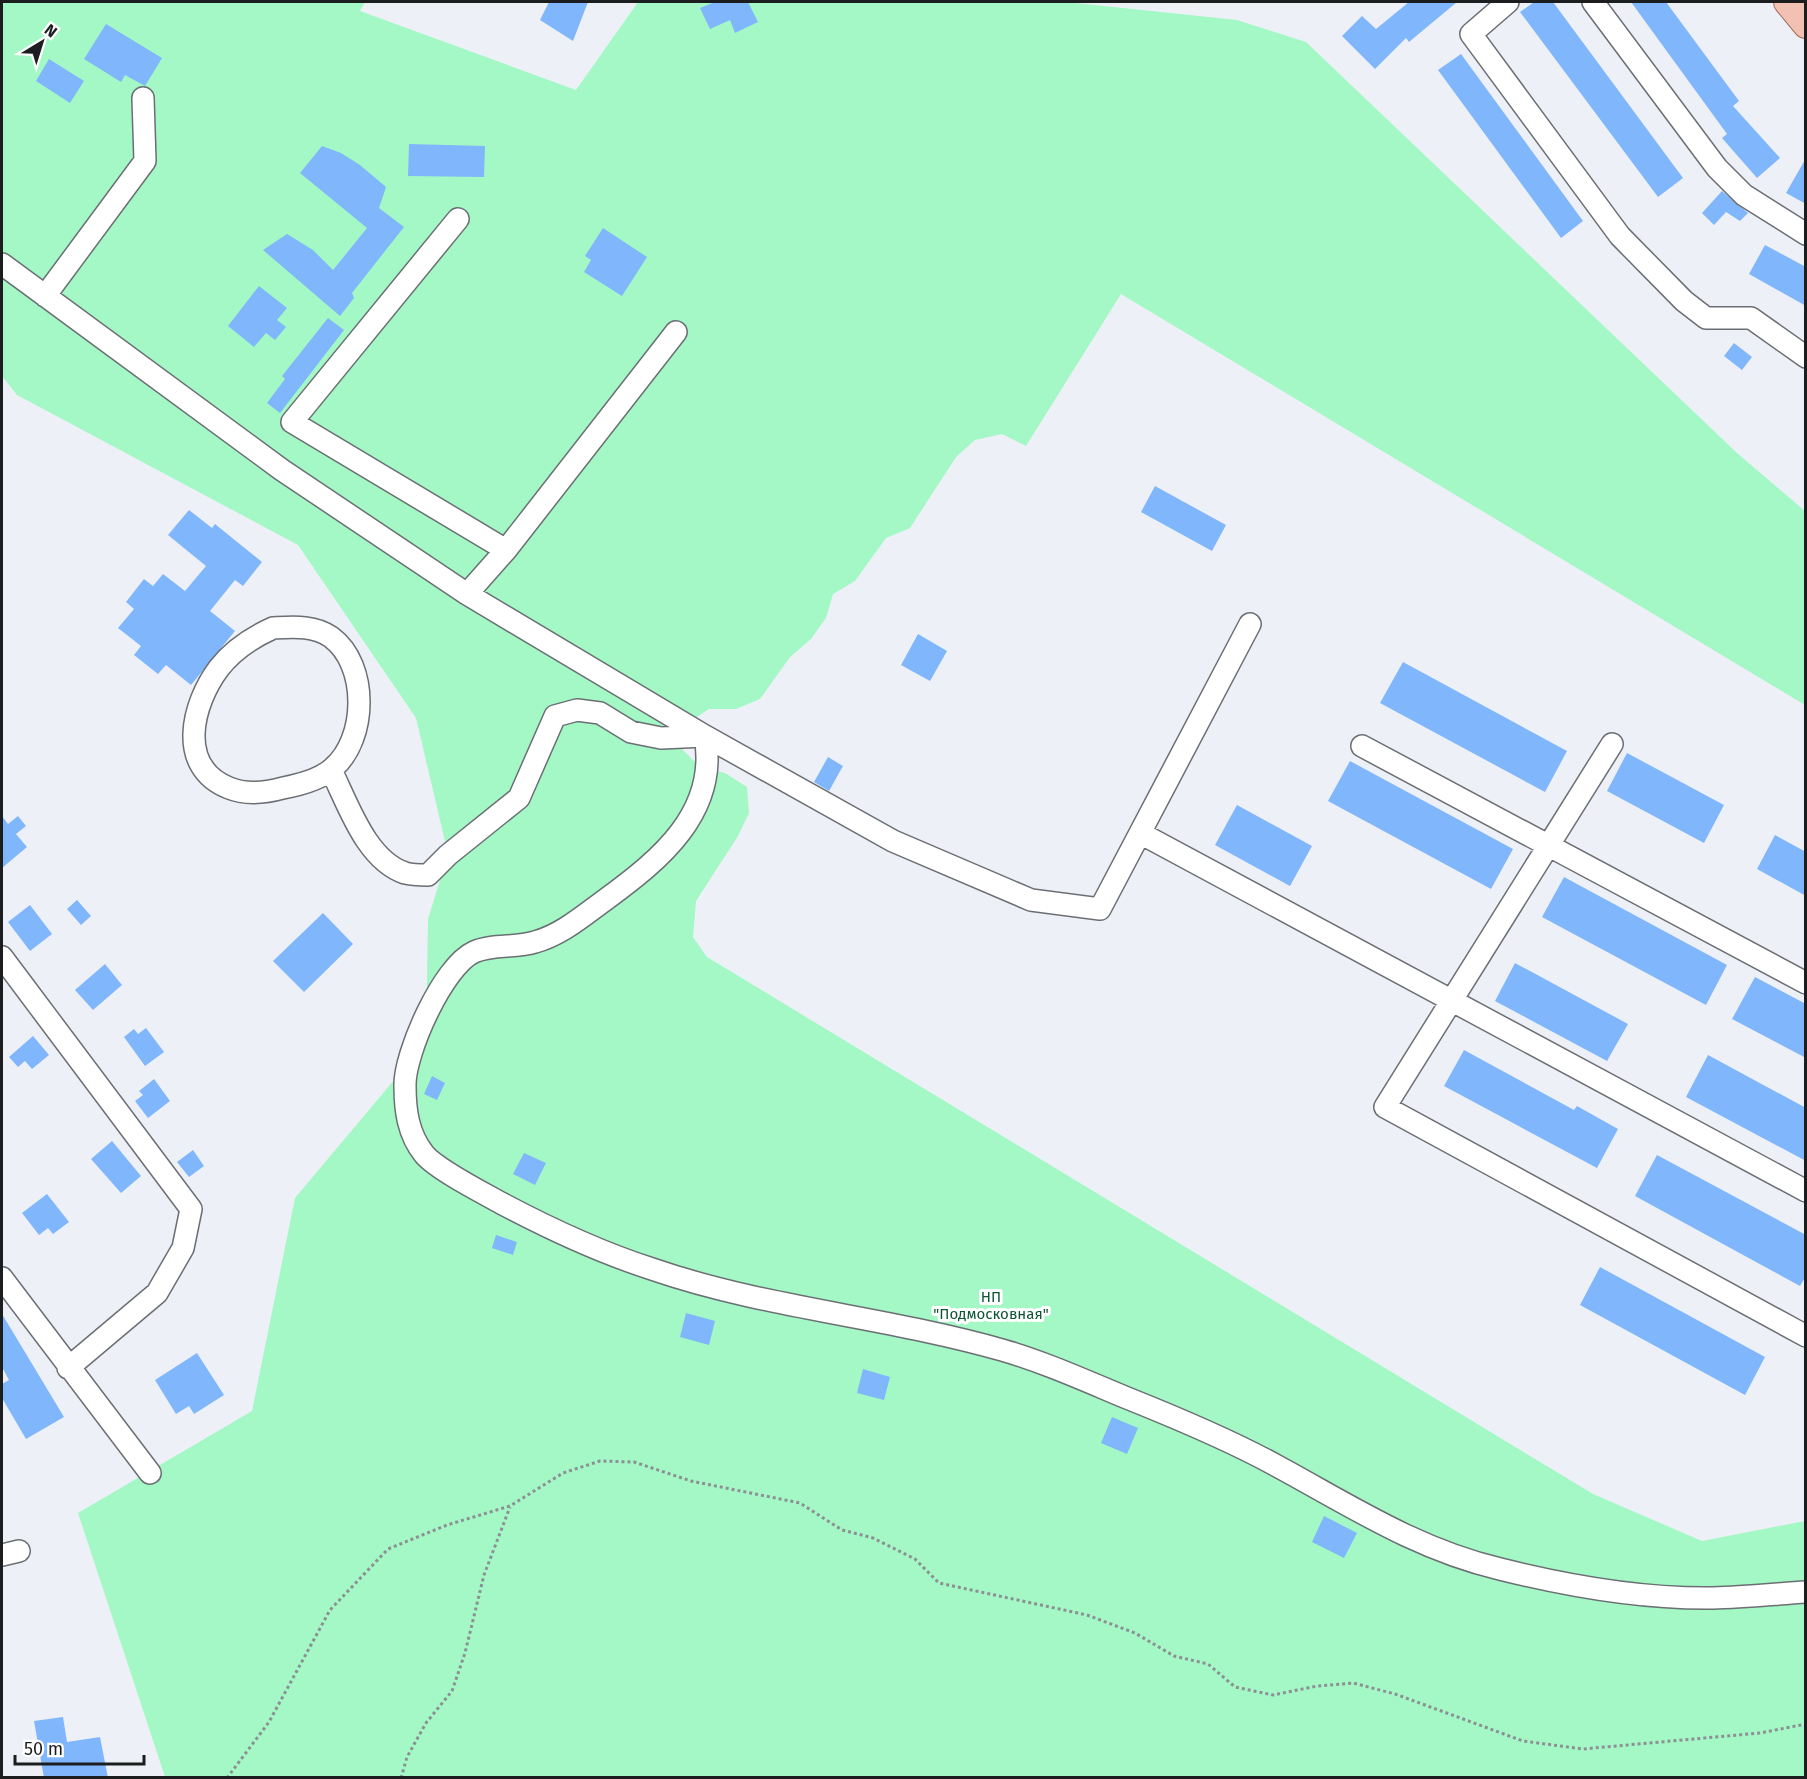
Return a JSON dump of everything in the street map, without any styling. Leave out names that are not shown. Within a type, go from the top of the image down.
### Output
[{"type":"main road","points":[[1787,2],[1806,25]]},
{"type":"street","points":[[1508,2],[1471,33],[1620,236],[1684,301],[1707,318],[1751,318],[1806,357]]},
{"type":"street","points":[[1593,2],[1716,168],[1744,195],[1806,234]]},
{"type":"street","points":[[45,296],[145,161],[143,98]]},
{"type":"street","points":[[458,219],[292,423],[506,550]]},
{"type":"street","points":[[2,264],[282,470],[467,594],[705,736],[893,841],[1031,900],[1100,909],[1250,624]]},
{"type":"street","points":[[467,594],[506,550],[676,333]]},
{"type":"street","points":[[273,628],[311,628],[336,642],[351,663],[357,685],[356,728],[344,758],[331,771],[300,784],[271,791],[244,793],[227,787],[211,777],[200,761],[193,745],[193,728],[198,705],[220,667],[255,636],[273,628]]},
{"type":"street","points":[[331,771],[364,835],[384,862],[406,873],[428,875],[448,855],[519,798],[555,716],[577,710],[600,713],[631,732],[661,738],[705,736]]},
{"type":"street","points":[[705,736],[709,758],[706,782],[691,820],[674,841],[636,878],[570,926],[536,942],[473,952],[457,966],[420,1029],[404,1079],[409,1128],[426,1157],[490,1197],[562,1235],[655,1270],[796,1305],[878,1320],[1005,1351],[1128,1398],[1270,1462],[1399,1534],[1493,1568],[1558,1582],[1628,1592],[1709,1598],[1806,1592]]},
{"type":"street","points":[[1612,744],[1548,845],[1454,1002],[1385,1107],[1806,1336]]},
{"type":"street","points":[[1362,746],[1806,983]]},
{"type":"street","points":[[1140,833],[1806,1191]]},
{"type":"street","points":[[2,957],[191,1209],[183,1248],[157,1293],[68,1368]]},
{"type":"street","points":[[2,1278],[68,1368],[150,1473]]},
{"type":"path","points":[[227,1778],[269,1722],[330,1610],[388,1549],[447,1525],[510,1506],[562,1473],[600,1461],[634,1462],[691,1481],[800,1503],[842,1530],[873,1538],[915,1559],[939,1583],[1088,1615],[1135,1633],[1174,1656],[1208,1664],[1235,1687],[1273,1695],[1317,1686],[1353,1683],[1395,1694],[1523,1741],[1583,1749],[1760,1733],[1806,1724]]},
{"type":"path","points":[[400,1778],[407,1757],[426,1723],[452,1690],[465,1653],[483,1575],[510,1506]]},
{"type":"green space","name":"НП \"Подмосковная\"","points":[[2,2],[365,2],[360,11],[576,90],[638,2],[1066,2],[1237,20],[1306,42],[1737,453],[1805,511],[1805,705],[1121,294],[1026,446],[1002,434],[975,440],[956,457],[910,528],[886,538],[855,581],[833,594],[826,618],[811,639],[790,657],[760,699],[736,709],[709,709],[688,723],[680,747],[700,767],[725,773],[747,787],[749,813],[738,836],[696,901],[693,937],[707,957],[1593,1494],[1702,1541],[1805,1521],[1805,1777],[165,1777],[78,1513],[252,1411],[295,1198],[426,1042],[428,919],[448,854],[416,718],[298,545],[17,395],[2,376]]},
{"type":"building","points":[[549,2],[588,2],[573,41],[540,20]]},
{"type":"building","points":[[715,2],[748,2],[758,22],[735,33],[730,20],[710,29],[700,8]]},
{"type":"building","points":[[1409,2],[1457,2],[1409,42],[1406,38],[1375,69],[1342,36],[1362,16],[1376,29]]},
{"type":"building","points":[[1534,2],[1553,2],[1683,178],[1658,197],[1520,12]]},
{"type":"building","points":[[1631,2],[1666,2],[1739,101],[1733,106],[1780,158],[1757,178],[1722,138],[1727,134]]},
{"type":"building","points":[[106,24],[162,58],[145,86],[125,75],[121,82],[84,59]]},
{"type":"building","points":[[1461,54],[1583,221],[1561,238],[1438,70]]},
{"type":"building","points":[[49,59],[84,81],[70,103],[36,81]]},
{"type":"building","points":[[409,144],[485,146],[484,177],[408,176]]},
{"type":"building","points":[[322,146],[341,153],[360,165],[386,187],[379,208],[404,227],[352,293],[354,298],[340,316],[263,250],[287,234],[313,250],[333,270],[367,228],[300,173]]},
{"type":"building","points":[[1806,158],[1806,204],[1786,193]]},
{"type":"building","points":[[1722,191],[1748,213],[1740,221],[1726,212],[1714,225],[1702,213]]},
{"type":"building","points":[[603,228],[647,257],[622,296],[584,272],[591,260],[585,256]]},
{"type":"building","points":[[1765,245],[1806,267],[1806,306],[1749,274]]},
{"type":"building","points":[[259,286],[287,308],[277,320],[286,327],[275,340],[266,333],[254,347],[228,326]]},
{"type":"building","points":[[328,318],[344,330],[280,413],[267,403],[285,379],[282,376]]},
{"type":"building","points":[[1734,343],[1752,357],[1742,370],[1724,356]]},
{"type":"building","points":[[1155,486],[1226,525],[1212,551],[1141,512]]},
{"type":"building","points":[[189,510],[212,528],[215,524],[262,562],[243,586],[235,580],[210,611],[235,631],[191,685],[166,665],[158,674],[134,655],[141,646],[118,628],[134,609],[126,602],[144,579],[153,586],[163,574],[185,591],[206,566],[168,535]]},
{"type":"building","points":[[918,634],[947,651],[930,681],[901,665]]},
{"type":"building","points":[[1403,662],[1567,751],[1545,792],[1380,703]]},
{"type":"building","points":[[1627,753],[1724,805],[1704,843],[1607,791]]},
{"type":"building","points":[[828,757],[843,766],[829,791],[814,782]]},
{"type":"building","points":[[1350,761],[1513,849],[1491,889],[1328,801]]},
{"type":"building","points":[[1237,805],[1312,846],[1290,886],[1215,845]]},
{"type":"building","points":[[2,816],[8,824],[18,816],[26,826],[16,834],[27,847],[2,868]]},
{"type":"building","points":[[1775,835],[1806,852],[1806,896],[1757,869]]},
{"type":"building","points":[[1564,877],[1727,965],[1706,1005],[1542,917]]},
{"type":"building","points":[[77,900],[91,916],[81,925],[67,909]]},
{"type":"building","points":[[30,905],[52,934],[30,951],[8,922]]},
{"type":"building","points":[[323,913],[353,944],[304,992],[273,961]]},
{"type":"building","points":[[1515,963],[1628,1024],[1607,1061],[1495,1001]]},
{"type":"building","points":[[105,964],[122,985],[93,1010],[75,990]]},
{"type":"building","points":[[1755,977],[1806,1004],[1806,1058],[1732,1019]]},
{"type":"building","points":[[146,1028],[164,1052],[145,1066],[124,1037],[134,1029],[138,1034]]},
{"type":"building","points":[[33,1036],[49,1055],[32,1069],[25,1061],[18,1067],[9,1057]]},
{"type":"building","points":[[1464,1050],[1574,1110],[1577,1106],[1618,1129],[1597,1168],[1444,1086]]},
{"type":"building","points":[[1708,1055],[1806,1108],[1806,1161],[1686,1097]]},
{"type":"building","points":[[432,1076],[445,1083],[437,1100],[424,1094]]},
{"type":"building","points":[[154,1079],[170,1101],[148,1118],[135,1101],[143,1095],[139,1091]]},
{"type":"building","points":[[112,1141],[141,1176],[121,1193],[91,1159]]},
{"type":"building","points":[[193,1150],[204,1166],[189,1177],[177,1162]]},
{"type":"building","points":[[524,1153],[546,1163],[535,1185],[513,1174]]},
{"type":"building","points":[[1657,1155],[1806,1235],[1806,1276],[1800,1286],[1635,1196]]},
{"type":"building","points":[[47,1194],[69,1222],[53,1234],[48,1228],[39,1235],[22,1213]]},
{"type":"building","points":[[496,1235],[517,1242],[513,1255],[492,1248]]},
{"type":"building","points":[[1600,1267],[1765,1357],[1745,1395],[1580,1305]]},
{"type":"building","points":[[686,1313],[715,1321],[709,1345],[680,1337]]},
{"type":"building","points":[[2,1314],[64,1417],[26,1439],[2,1398],[2,1384],[9,1380],[2,1367]]},
{"type":"building","points":[[197,1353],[224,1395],[194,1414],[189,1406],[176,1414],[155,1380]]},
{"type":"building","points":[[863,1369],[890,1377],[884,1400],[857,1393]]},
{"type":"building","points":[[1112,1417],[1138,1428],[1127,1454],[1101,1443]]},
{"type":"building","points":[[1324,1516],[1357,1533],[1344,1558],[1312,1542]]},
{"type":"building","points":[[63,1717],[67,1742],[100,1737],[108,1778],[44,1778],[34,1721]]}]
